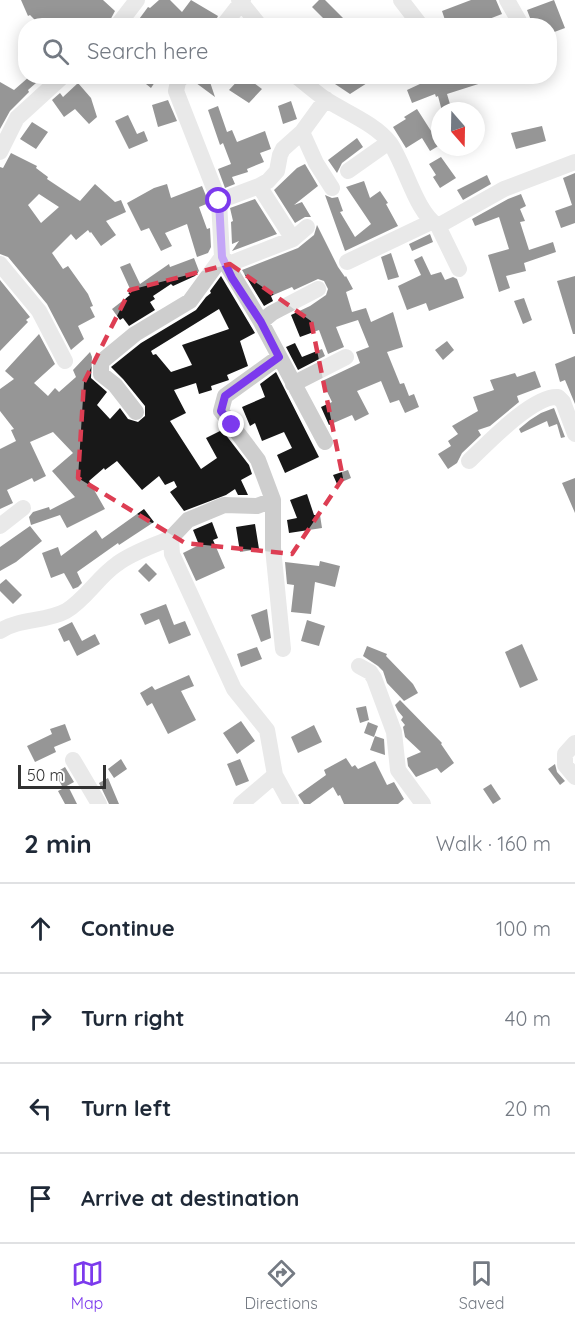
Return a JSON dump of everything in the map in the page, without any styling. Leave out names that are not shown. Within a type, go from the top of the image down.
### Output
[{"type":"street","points":[[123,18],[137,0]]},
{"type":"street","points":[[401,0],[415,18]]},
{"type":"street","points":[[507,0],[517,18]]},
{"type":"street","points":[[229,18],[241,1],[254,18]]},
{"type":"street","points":[[0,152],[17,118],[54,84]]},
{"type":"street","points":[[178,84],[176,91],[219,201],[222,257],[232,278],[261,322],[325,442]]},
{"type":"street","points":[[306,84],[389,142],[459,269]]},
{"type":"street","points":[[219,201],[268,181],[277,171],[283,149],[302,132],[326,99]]},
{"type":"street","points":[[302,132],[316,163],[332,188]]},
{"type":"street","points":[[348,171],[389,142]]},
{"type":"street","points":[[347,262],[435,224],[504,189],[575,162]]},
{"type":"street","points":[[259,186],[293,239]]},
{"type":"street","points":[[222,257],[230,264],[293,239],[307,227]]},
{"type":"street","points":[[136,412],[115,385],[101,374],[101,362],[135,334],[190,301],[222,257]]},
{"type":"street","points":[[0,264],[39,311],[65,361]]},
{"type":"street","points":[[261,322],[272,313],[318,289]]},
{"type":"street","points":[[279,357],[225,396],[221,411],[258,460],[273,500],[273,548],[283,649]]},
{"type":"street","points":[[293,384],[346,357]]},
{"type":"street","points":[[468,461],[524,411],[550,396],[558,397],[563,402],[575,434]]},
{"type":"street","points":[[0,631],[22,622],[63,613],[75,606],[116,564],[171,538],[188,520],[224,505],[257,506],[273,500]]},
{"type":"street","points":[[0,526],[23,508]]},
{"type":"street","points":[[171,538],[172,554],[234,689],[267,730],[275,775],[291,804]]},
{"type":"street","points":[[359,666],[375,678],[394,732],[398,770],[423,804]]},
{"type":"street","points":[[575,743],[565,754],[565,765],[575,777]]},
{"type":"street","points":[[73,759],[99,804]]},
{"type":"street","points":[[241,804],[275,775]]},
{"type":"highlighted area","points":[[230,264],[311,321],[343,478],[292,554],[185,543],[78,478],[84,382],[130,290]]},
{"type":"building","points":[[21,0],[103,0],[115,11],[111,18],[33,18],[28,16]]},
{"type":"building","points":[[159,0],[170,0],[182,12],[191,0],[218,16],[217,18],[140,18],[148,7],[150,8]]},
{"type":"building","points":[[319,0],[325,0],[343,18],[323,18],[312,7]]},
{"type":"building","points":[[471,0],[496,0],[502,14],[492,18],[444,18],[442,11]]},
{"type":"building","points":[[554,0],[565,28],[557,31],[557,18],[530,18],[527,10]]},
{"type":"building","points":[[0,82],[14,90],[21,84],[35,84],[10,111],[0,129]]},
{"type":"building","points":[[79,84],[91,98],[97,117],[89,124],[75,109],[64,117],[52,100],[60,93],[63,97]]},
{"type":"building","points":[[197,84],[211,84],[215,97]]},
{"type":"building","points":[[235,84],[255,84],[262,89],[249,103],[229,90]]},
{"type":"building","points":[[335,84],[366,84],[350,94]]},
{"type":"building","points":[[420,84],[478,84],[447,94],[449,102],[440,102],[435,94],[412,103],[407,90]]},
{"type":"building","points":[[168,100],[177,121],[158,127],[152,105]]},
{"type":"building","points":[[291,101],[297,119],[283,124],[278,106]]},
{"type":"building","points":[[218,106],[227,132],[232,130],[237,142],[265,131],[271,149],[260,153],[264,162],[247,169],[248,172],[232,177],[235,184],[225,188],[218,169],[231,164],[223,143],[220,145],[208,110]]},
{"type":"building","points":[[417,109],[431,131],[431,150],[422,138],[406,148],[393,127],[406,119],[404,117]]},
{"type":"building","points":[[128,115],[137,134],[144,131],[148,141],[129,149],[115,121]]},
{"type":"building","points":[[32,122],[48,132],[36,149],[20,139]]},
{"type":"building","points":[[542,126],[546,141],[516,149],[511,133]]},
{"type":"building","points":[[357,138],[363,147],[342,163],[337,173],[328,160]]},
{"type":"building","points":[[11,153],[37,166],[36,168],[48,177],[47,179],[80,201],[95,184],[115,202],[121,200],[126,212],[106,221],[116,235],[101,246],[88,230],[76,240],[71,234],[52,253],[63,269],[68,266],[88,294],[93,306],[90,307],[95,317],[78,326],[84,339],[71,350],[47,304],[8,257],[0,254],[0,167],[3,168]],"holes":[[[39,194],[59,207],[41,223],[28,205]]]},
{"type":"building","points":[[441,157],[456,178],[440,188],[429,164]]},
{"type":"building","points":[[305,164],[318,186],[294,205],[302,202],[311,217],[305,217],[295,223],[274,190],[297,168]]},
{"type":"building","points":[[575,173],[575,223],[561,228],[555,211],[572,205],[563,178]]},
{"type":"building","points":[[487,175],[491,184],[463,200],[457,190]]},
{"type":"building","points":[[364,181],[370,198],[380,191],[398,226],[345,251],[325,195],[332,198],[338,197],[343,211],[340,212],[355,237],[371,224],[346,187]]},
{"type":"building","points":[[167,184],[171,198],[202,186],[209,203],[199,207],[207,229],[210,228],[211,247],[208,253],[197,257],[187,224],[165,233],[172,246],[161,251],[149,228],[141,231],[127,203],[154,188]]},
{"type":"building","points":[[521,194],[526,206],[520,209],[525,221],[520,222],[529,250],[553,242],[556,252],[524,263],[526,271],[506,276],[510,288],[499,292],[488,255],[509,249],[499,217],[475,226],[472,219]]},
{"type":"building","points":[[255,199],[277,234],[232,251],[239,241],[232,244],[231,222],[233,221],[230,208]]},
{"type":"building","points":[[317,225],[338,267],[353,289],[346,292],[352,312],[366,308],[371,322],[393,312],[403,347],[387,352],[400,384],[404,383],[409,396],[414,394],[419,407],[405,413],[399,400],[390,403],[381,381],[357,391],[369,414],[355,421],[352,415],[329,425],[321,407],[332,402],[322,381],[360,363],[356,352],[369,347],[358,320],[336,327],[344,347],[328,354],[319,330],[300,337],[291,315],[326,295],[328,289],[324,281],[318,279],[294,290],[292,287],[271,296],[273,301],[264,306],[242,270],[298,248],[314,235]]},
{"type":"building","points":[[430,234],[433,242],[412,251],[409,244]]},
{"type":"building","points":[[391,253],[399,277],[388,280],[381,257]]},
{"type":"building","points":[[422,256],[431,275],[441,272],[445,280],[453,277],[457,279],[464,298],[429,311],[426,303],[407,310],[398,286],[421,275],[414,260]]},
{"type":"building","points":[[194,258],[199,271],[195,276],[173,286],[171,284],[153,296],[155,299],[150,302],[155,310],[129,326],[123,318],[120,320],[112,309],[130,295],[128,293],[131,291],[120,267],[130,263],[140,284],[169,264],[170,267]]},
{"type":"building","points":[[221,276],[255,333],[240,341],[248,366],[227,375],[229,380],[211,386],[212,390],[199,394],[196,383],[174,390],[186,413],[170,421],[201,469],[217,458],[206,438],[222,430],[249,465],[252,474],[241,480],[248,495],[238,495],[235,489],[226,495],[184,511],[170,492],[177,487],[174,481],[165,485],[159,476],[142,490],[117,461],[105,470],[104,468],[89,481],[105,509],[67,528],[60,515],[31,525],[29,517],[33,512],[49,507],[50,510],[75,497],[52,471],[73,453],[53,432],[30,442],[46,476],[34,482],[32,478],[7,490],[13,503],[0,509],[0,449],[16,441],[11,430],[14,429],[0,411],[0,389],[14,379],[5,371],[39,334],[55,364],[34,383],[48,396],[55,388],[59,392],[76,377],[73,370],[90,352],[92,357],[91,378],[107,392],[97,405],[110,419],[120,408],[128,419],[138,422],[145,416],[145,406],[111,367],[141,343],[196,310],[211,293],[210,291]],"holes":[[[219,309],[229,329],[182,345],[192,365],[171,372],[151,351]]]},
{"type":"building","points":[[575,276],[575,334],[573,334],[557,281]]},
{"type":"building","points":[[0,280],[30,317],[26,320],[28,322],[0,351]]},
{"type":"building","points":[[524,298],[532,320],[523,324],[514,301]]},
{"type":"building","points":[[447,341],[454,350],[443,360],[435,350]]},
{"type":"building","points":[[295,343],[302,357],[322,349],[325,356],[298,370],[286,347]]},
{"type":"building","points":[[575,356],[575,404],[565,380],[560,382],[555,364]]},
{"type":"building","points":[[535,371],[541,387],[517,396],[519,402],[490,426],[478,430],[481,435],[462,453],[457,463],[448,469],[438,454],[451,446],[448,441],[458,434],[452,426],[478,411],[473,397],[494,390],[490,380],[515,373],[517,377]]},
{"type":"building","points":[[276,372],[319,457],[285,473],[277,455],[292,448],[284,432],[262,441],[255,423],[250,426],[242,407],[265,397],[260,384]]},
{"type":"building","points":[[554,408],[565,437],[561,438],[557,424],[549,427],[547,421],[521,433],[519,429],[530,420]]},
{"type":"building","points":[[348,470],[351,478],[337,484],[333,475]]},
{"type":"building","points":[[575,478],[575,513],[562,483]]},
{"type":"building","points":[[307,494],[314,515],[320,515],[322,528],[289,533],[287,520],[297,518],[290,500]]},
{"type":"building","points":[[144,509],[154,522],[119,545],[118,543],[77,572],[82,583],[78,587],[73,589],[64,573],[51,578],[42,553],[58,547],[61,556],[96,530],[102,539]]},
{"type":"building","points":[[212,522],[218,538],[213,540],[225,568],[196,581],[183,553],[199,545],[193,530]]},
{"type":"building","points":[[255,524],[259,549],[240,552],[236,527]]},
{"type":"building","points":[[30,526],[42,541],[16,562],[0,571],[0,547]]},
{"type":"building","points":[[320,561],[340,566],[335,587],[315,582],[311,614],[291,612],[294,585],[287,584],[285,562],[319,566]]},
{"type":"building","points":[[146,563],[157,574],[149,582],[138,571]]},
{"type":"building","points":[[6,579],[22,595],[13,604],[0,591],[0,584]]},
{"type":"building","points":[[166,604],[174,625],[185,621],[191,635],[169,644],[159,619],[145,625],[140,614]]},
{"type":"building","points":[[267,609],[271,638],[261,642],[251,615]]},
{"type":"building","points":[[307,620],[325,626],[319,646],[301,641]]},
{"type":"building","points":[[72,622],[82,641],[95,634],[100,644],[77,656],[69,640],[64,642],[58,629]]},
{"type":"building","points":[[522,644],[538,680],[520,688],[505,652]]},
{"type":"building","points":[[367,646],[387,654],[386,656],[413,684],[418,693],[404,701],[387,683],[383,671],[363,656]]},
{"type":"building","points":[[257,647],[262,659],[241,667],[237,654]]},
{"type":"building","points":[[189,675],[194,686],[181,691],[196,720],[168,734],[152,703],[147,706],[140,693],[152,686],[155,690]]},
{"type":"building","points":[[400,700],[442,743],[454,763],[441,773],[437,768],[416,777],[408,766],[407,758],[421,752],[405,737],[403,727],[405,725],[401,720],[403,717],[395,705]]},
{"type":"building","points":[[366,706],[369,720],[360,723],[356,708]]},
{"type":"building","points":[[241,721],[255,741],[237,754],[223,733]]},
{"type":"building","points":[[368,722],[378,726],[374,737],[364,733]]},
{"type":"building","points":[[65,724],[71,740],[54,747],[56,752],[35,762],[27,746],[52,734],[50,729]]},
{"type":"building","points":[[314,725],[322,742],[298,753],[291,737]]},
{"type":"building","points":[[375,736],[384,739],[385,755],[370,750]]},
{"type":"building","points":[[346,758],[352,767],[355,765],[358,769],[375,761],[387,785],[394,782],[404,799],[398,804],[344,804],[333,787],[310,804],[304,804],[298,795],[326,775],[324,770]]},
{"type":"building","points":[[121,759],[127,769],[114,778],[108,769]]},
{"type":"building","points":[[240,759],[249,781],[236,786],[227,764]]},
{"type":"building","points":[[555,764],[557,772],[565,781],[560,785],[548,769]]},
{"type":"building","points":[[65,767],[74,782],[63,788],[55,773]]},
{"type":"building","points":[[108,778],[119,804],[109,804],[99,783]]},
{"type":"building","points":[[491,784],[501,799],[493,804],[483,789]]},
{"type":"building","points":[[68,786],[77,804],[65,804],[58,791]]},
{"type":"route","points":[[219,201],[222,257],[279,357],[225,396],[221,411],[232,425]]}]
